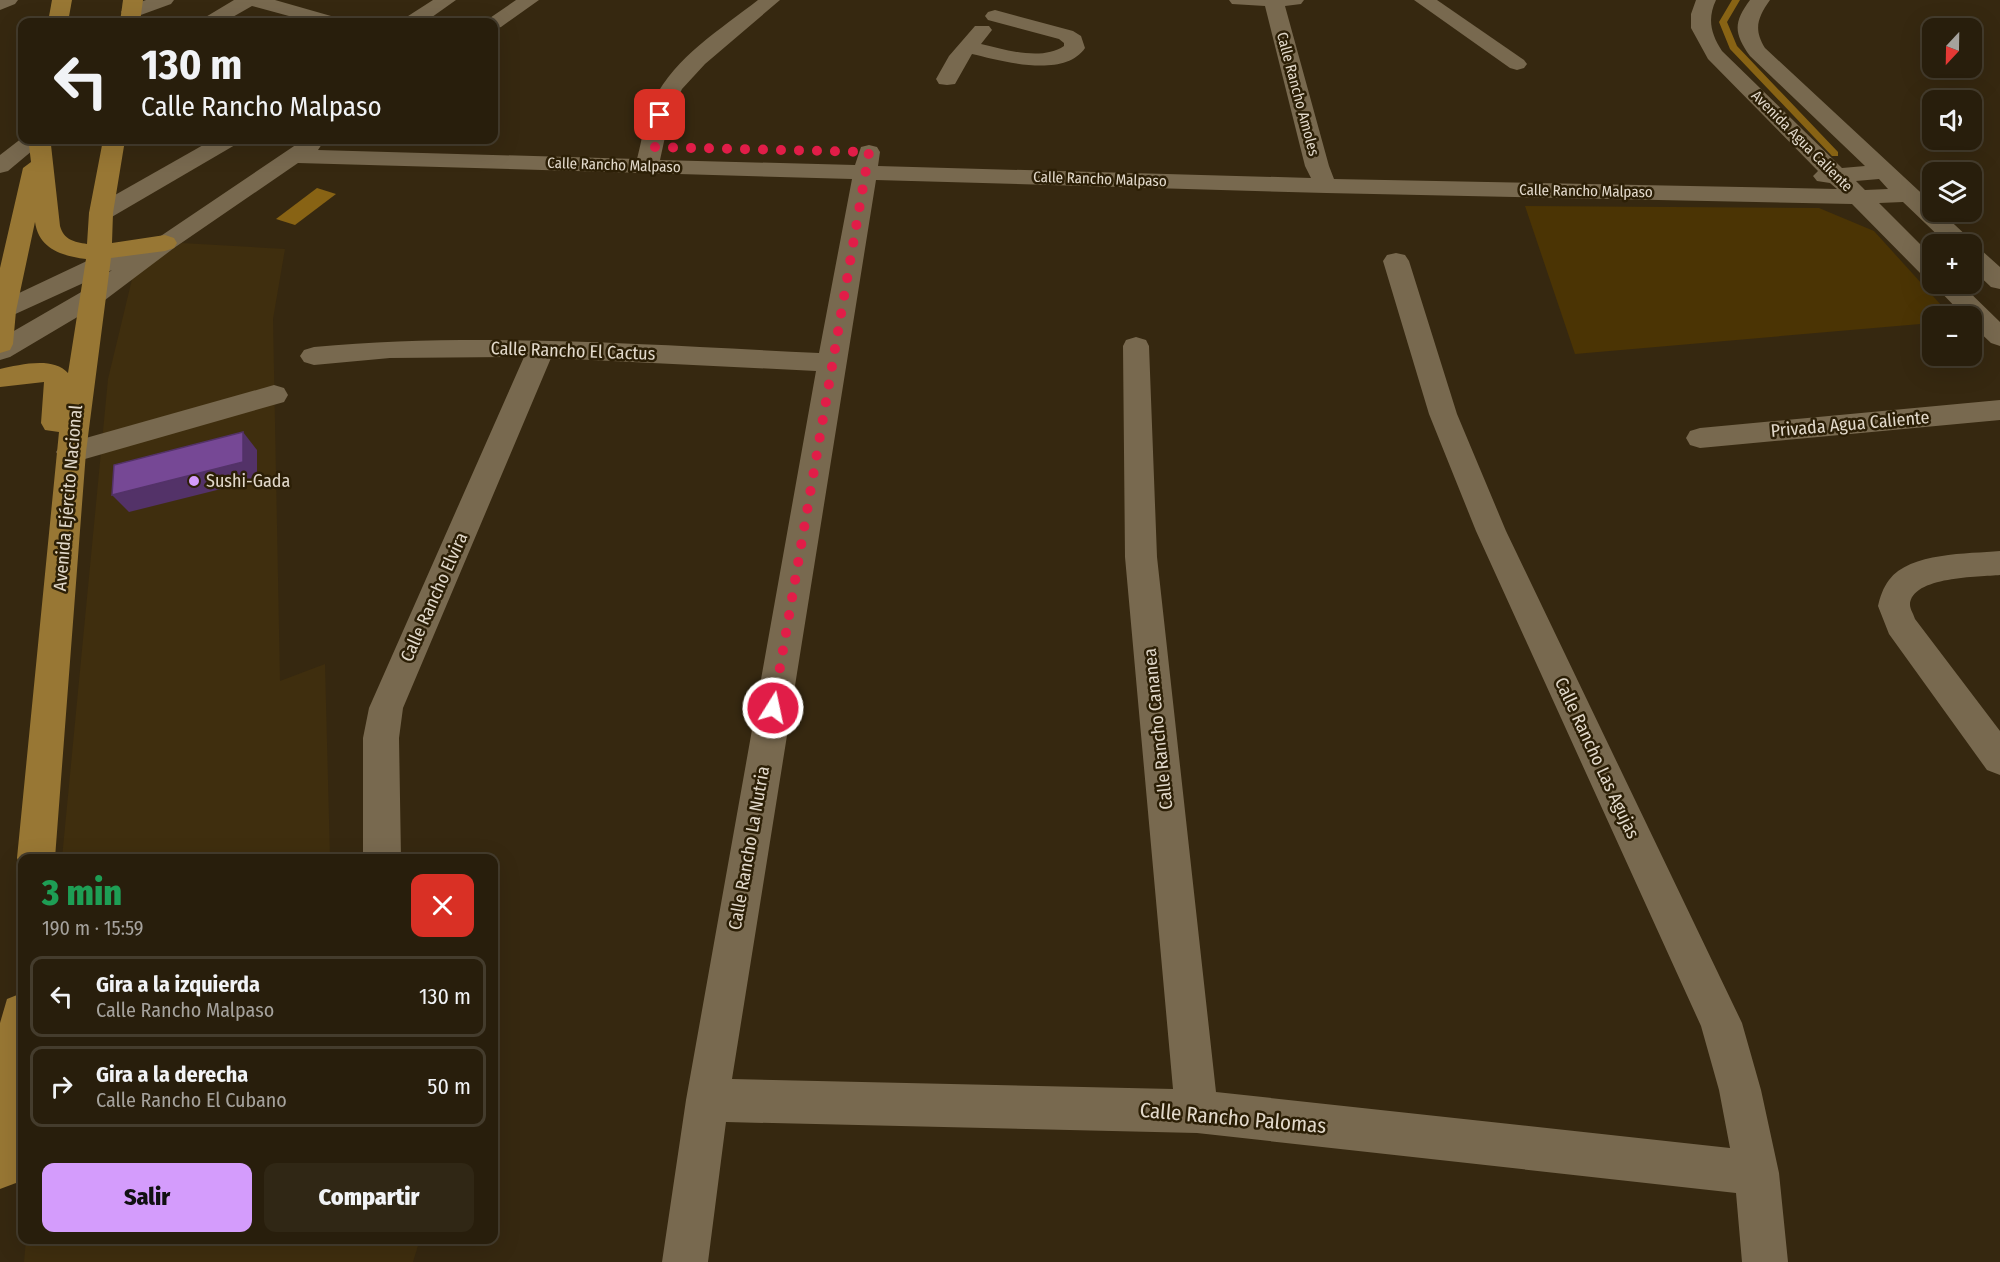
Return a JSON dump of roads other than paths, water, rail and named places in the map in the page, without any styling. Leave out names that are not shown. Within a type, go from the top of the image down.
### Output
[{"type":"main road","points":[[59,18],[62,0]]},
{"type":"main road","points":[[0,344],[1,311],[37,144]]},
{"type":"main road","points":[[38,144],[46,191],[47,223],[53,238],[63,247],[99,258]]},
{"type":"main road","name":"Avenida Ejército Nacional","points":[[36,854],[71,452],[99,258],[101,213],[113,144]]},
{"type":"main road","points":[[0,260],[17,240]]},
{"type":"main road","points":[[1,368],[54,375],[58,380],[51,518],[61,571]]},
{"type":"main road","points":[[0,1167],[18,1042]]},
{"type":"street","points":[[0,4],[8,0]]},
{"type":"street","points":[[131,12],[164,0]]},
{"type":"street","points":[[219,18],[248,0]]},
{"type":"street","points":[[252,0],[317,18]]},
{"type":"street","points":[[417,18],[446,0]]},
{"type":"street","points":[[498,20],[529,0]]},
{"type":"street","points":[[649,157],[665,99],[678,81],[696,61],[770,0]]},
{"type":"street","points":[[947,79],[956,60],[1010,0]]},
{"type":"street","points":[[1239,0],[1274,2],[1296,0]]},
{"type":"street","points":[[1424,0],[1517,64]]},
{"type":"street","name":"Avenida Agua Caliente","points":[[1706,0],[1701,8],[1699,22],[1704,40],[1715,55],[1922,260]]},
{"type":"street","name":"Avenida Agua Caliente","points":[[1760,0],[1750,12],[1746,28],[1747,38],[1757,52],[1950,234]]},
{"type":"street","name":"Calle Rancho Amoles","points":[[1274,2],[1322,176]]},
{"type":"street","points":[[968,47],[1018,58],[1047,59],[1059,57],[1075,48],[1074,40],[1066,35],[994,16]]},
{"type":"street","points":[[0,166],[33,144]]},
{"type":"street","points":[[101,213],[220,144]]},
{"type":"street","points":[[1,368],[165,243],[312,144]]},
{"type":"street","name":"Calle Rancho Malpaso","points":[[443,144],[649,157]]},
{"type":"street","name":"Calle Rancho Malpaso","points":[[292,156],[649,157],[867,162],[1322,176],[1858,197],[1908,195]]},
{"type":"street","name":"Calle Rancho La Nutria","points":[[685,1262],[707,1100],[867,162]]},
{"type":"street","name":"Calle Rancho Malpaso","points":[[1322,176],[1837,176],[1883,172]]},
{"type":"street","points":[[1,311],[99,258],[165,243]]},
{"type":"street","name":"Calle Rancho Las Agujas","points":[[1396,261],[1443,414],[1491,531],[1721,1023],[1740,1090],[1757,1173],[1765,1262]]},
{"type":"street","points":[[1982,264],[2000,281]]},
{"type":"street","points":[[1961,294],[1987,311],[2000,337]]},
{"type":"street","name":"Calle Rancho Cananea","points":[[1136,346],[1141,557],[1197,1111]]},
{"type":"street","name":"Calle Rancho El Cactus","points":[[314,356],[390,349],[542,348],[831,363]]},
{"type":"street","name":"Calle Rancho Elvira","points":[[382,854],[381,738],[386,708],[542,348]]},
{"type":"street","points":[[71,452],[274,395]]},
{"type":"street","name":"Privada Agua Caliente","points":[[1700,438],[2000,410]]},
{"type":"street","points":[[2000,563],[1927,572],[1909,581],[1899,590],[1894,606],[1901,625],[2000,759]]},
{"type":"street","points":[[0,1022],[18,1015]]},
{"type":"street","name":"Calle Rancho Palomas","points":[[707,1100],[1197,1111],[1757,1173]]},
{"type":"waterway","points":[[1736,0],[1723,22],[1733,47],[1835,154]]},
{"type":"place","name":"Sushi-Gada","points":[[194,481]]}]
